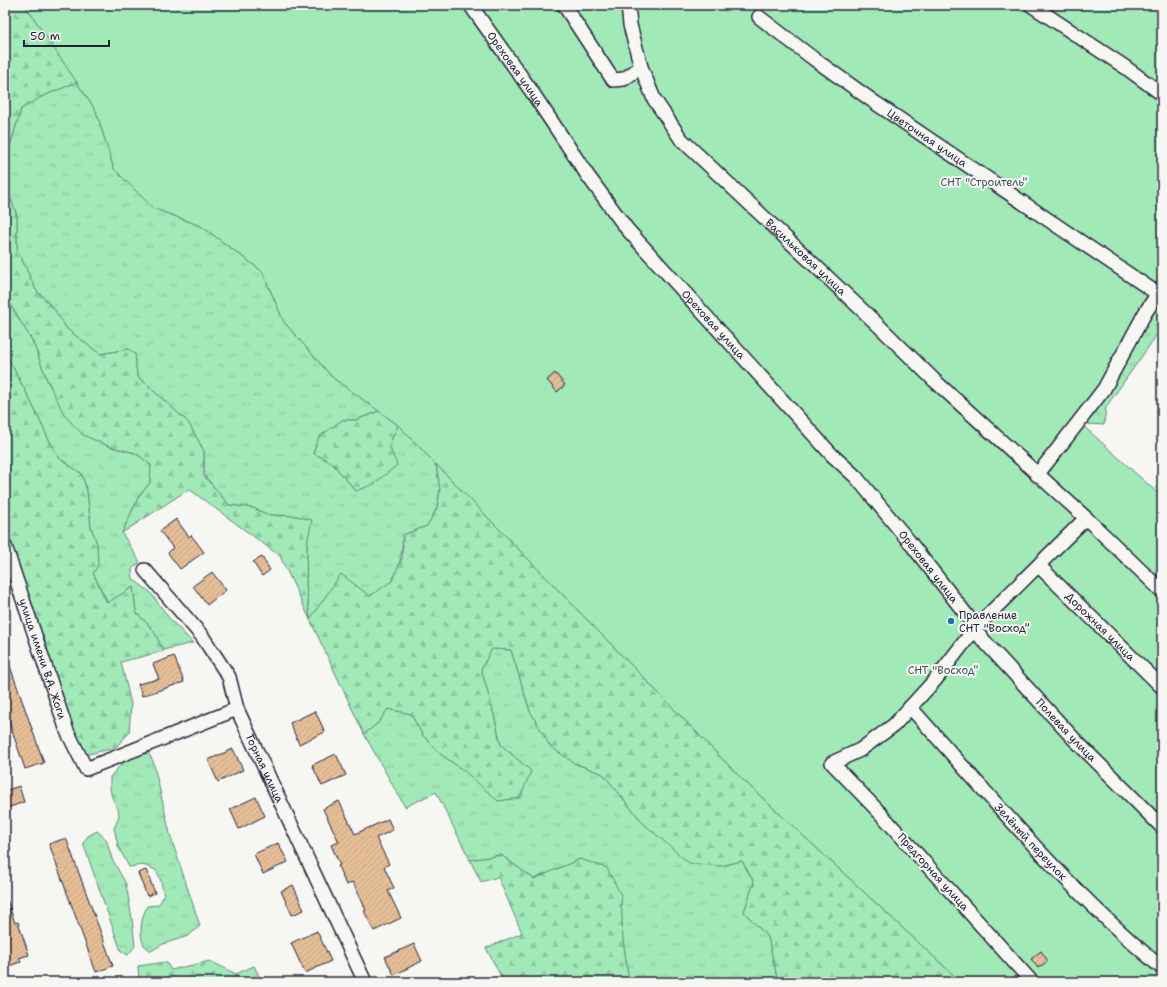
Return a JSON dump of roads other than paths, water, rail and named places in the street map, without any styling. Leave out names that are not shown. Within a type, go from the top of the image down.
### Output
[{"type":"street","points":[[564,5],[613,80],[624,79],[641,67]]},
{"type":"street","name":"Васильковая улица","points":[[628,5],[630,24],[641,67],[654,99],[681,139],[877,324],[935,381],[1086,518],[1162,591]]},
{"type":"street","points":[[1032,5],[1125,67],[1162,94]]},
{"type":"street","name":"Ореховая улица","points":[[471,6],[530,89],[588,176],[627,229],[832,455],[856,477],[908,540],[975,629]]},
{"type":"street","name":"Цветочная улица","points":[[759,16],[814,59],[877,104],[1160,290]]},
{"type":"street","points":[[1037,475],[1104,388],[1145,313],[1160,290]]},
{"type":"street","points":[[910,707],[936,679],[975,629],[1086,518]]},
{"type":"street","name":"улица имени В.А. Жоги","points":[[5,546],[67,731],[86,769],[237,708]]},
{"type":"street","name":"Дорожная улица","points":[[1039,566],[1162,687]]},
{"type":"street","name":"Горная улица","points":[[145,570],[202,636],[228,677],[237,708],[365,982]]},
{"type":"street","name":"Полевая улица","points":[[975,629],[1074,739],[1162,827]]},
{"type":"street","name":"Предгорная улица","points":[[910,707],[894,725],[860,750],[832,763],[882,815],[1032,982]]},
{"type":"street","name":"Зелёный переулок","points":[[910,707],[1043,856],[1128,940],[1162,968]]},
{"type":"place","name":"Правление СНТ \"Восход\"","points":[[951,621]]},
{"type":"park label","name":"СНТ \"Строитель\"","points":[[984,182]]},
{"type":"park label","name":"СНТ \"Восход\"","points":[[943,670]]}]
